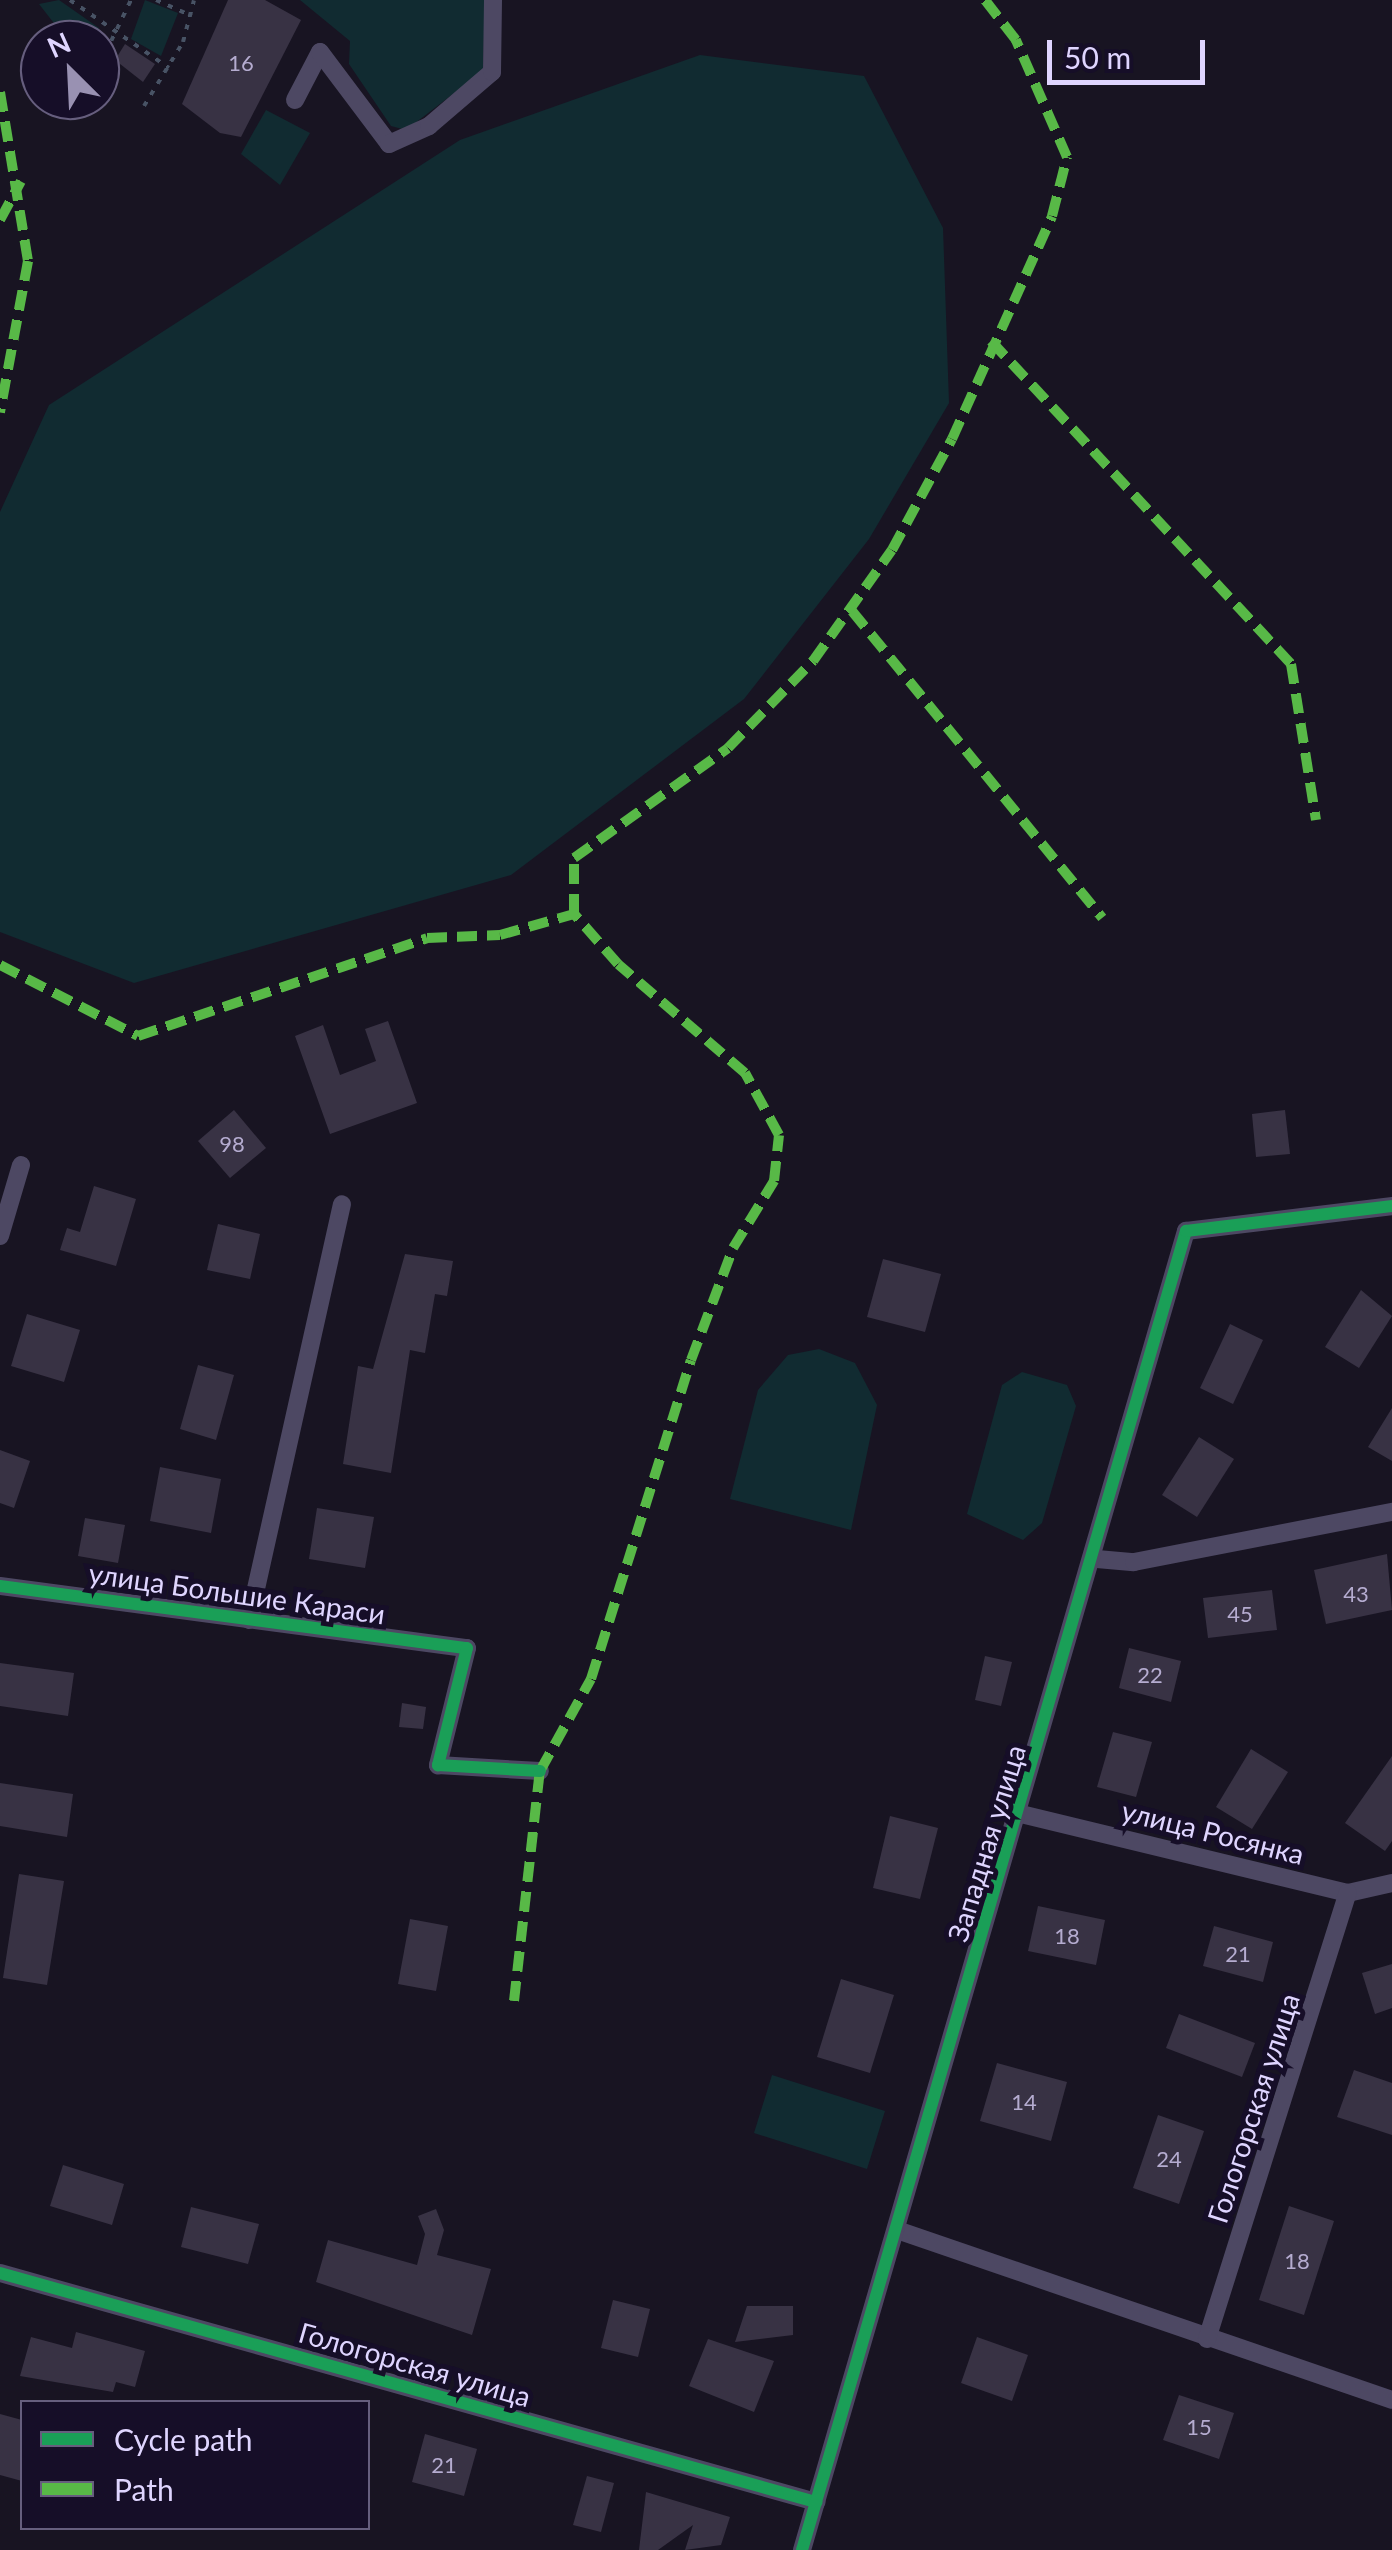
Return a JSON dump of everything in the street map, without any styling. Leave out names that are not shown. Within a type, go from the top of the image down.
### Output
[{"type":"street","points":[[295,100],[320,52],[389,144],[429,126],[492,72],[493,0]]},
{"type":"street","points":[[0,1236],[21,1165]]},
{"type":"street","points":[[249,1620],[342,1204]]},
{"type":"street","name":"Западная улица","points":[[802,2550],[1098,1559],[1186,1231],[1392,1206]]},
{"type":"street","points":[[1098,1559],[1134,1562],[1392,1512]]},
{"type":"street","name":"улица Большие Караси","points":[[0,1586],[467,1648],[438,1765],[540,1771]]},
{"type":"street","name":"улица Росянка","points":[[1021,1814],[1348,1893],[1392,1882]]},
{"type":"street","name":"Гологорская улица","points":[[1207,2339],[1348,1893]]},
{"type":"street","points":[[898,2230],[1392,2400]]},
{"type":"street","name":"Гологорская улица","points":[[0,2273],[816,2502]]},
{"type":"path","points":[[70,0],[97,20]]},
{"type":"path","points":[[120,25],[131,0]]},
{"type":"path","points":[[156,0],[192,16]]},
{"type":"path","points":[[144,106],[168,68],[192,16],[194,0]]},
{"type":"path","points":[[120,37],[168,68]]},
{"type":"green space","points":[[59,0],[88,20],[51,20],[39,4]]},
{"type":"green space","points":[[145,0],[178,13],[161,56],[131,39]]},
{"type":"green space","points":[[300,0],[485,0],[483,71],[406,130],[391,126],[349,64],[350,41]]},
{"type":"green space","points":[[700,55],[864,76],[943,228],[949,403],[869,539],[744,699],[511,875],[134,983],[0,932],[0,512],[49,405],[460,140]]},
{"type":"green space","points":[[266,110],[310,133],[280,185],[241,154]]},
{"type":"green space","points":[[819,1349],[855,1363],[877,1405],[851,1530],[730,1499],[758,1390],[788,1355]]},
{"type":"green space","points":[[1022,1372],[1067,1385],[1076,1406],[1042,1523],[1023,1540],[967,1514],[1002,1385]]},
{"type":"green space","points":[[772,2075],[885,2111],[867,2169],[754,2133]]},
{"type":"building","points":[[228,0],[265,0],[301,20],[241,137],[220,133],[182,104]]},
{"type":"building","points":[[125,44],[155,64],[143,82],[120,64]]},
{"type":"building","points":[[388,1021],[417,1103],[330,1134],[295,1036],[323,1025],[340,1075],[376,1061],[365,1029]]},
{"type":"building","points":[[234,1110],[266,1148],[230,1178],[198,1141]]},
{"type":"building","points":[[1285,1110],[1290,1154],[1256,1157],[1252,1114]]},
{"type":"building","points":[[94,1186],[136,1199],[116,1266],[60,1250],[67,1228],[80,1232]]},
{"type":"building","points":[[218,1224],[260,1234],[250,1279],[207,1270]]},
{"type":"building","points":[[405,1254],[453,1261],[447,1296],[435,1294],[425,1353],[410,1350],[391,1473],[343,1464],[358,1366],[373,1369]]},
{"type":"building","points":[[883,1259],[941,1274],[925,1332],[867,1317]]},
{"type":"building","points":[[1361,1290],[1392,1316],[1359,1368],[1325,1347]]},
{"type":"building","points":[[27,1314],[80,1330],[64,1382],[11,1366]]},
{"type":"building","points":[[1230,1324],[1263,1340],[1233,1404],[1200,1388]]},
{"type":"building","points":[[198,1365],[234,1375],[216,1440],[180,1429]]},
{"type":"building","points":[[1392,1408],[1392,1461],[1368,1447]]},
{"type":"building","points":[[1199,1437],[1234,1459],[1197,1517],[1162,1495]]},
{"type":"building","points":[[0,1450],[30,1461],[14,1508],[0,1503]]},
{"type":"building","points":[[160,1467],[221,1479],[211,1533],[150,1521]]},
{"type":"building","points":[[317,1508],[374,1517],[365,1568],[309,1559]]},
{"type":"building","points":[[85,1518],[125,1525],[118,1563],[78,1556]]},
{"type":"building","points":[[1387,1554],[1392,1610],[1326,1624],[1314,1570]]},
{"type":"building","points":[[1272,1590],[1277,1630],[1208,1638],[1203,1598]]},
{"type":"building","points":[[1129,1648],[1181,1661],[1171,1702],[1119,1688]]},
{"type":"building","points":[[985,1656],[1012,1662],[1001,1706],[975,1700]]},
{"type":"building","points":[[0,1663],[74,1673],[68,1716],[0,1706]]},
{"type":"building","points":[[402,1703],[426,1707],[423,1729],[399,1727]]},
{"type":"building","points":[[1113,1732],[1152,1742],[1136,1797],[1097,1787]]},
{"type":"building","points":[[1251,1749],[1288,1772],[1252,1829],[1216,1807]]},
{"type":"building","points":[[1392,1756],[1392,1841],[1385,1851],[1345,1823]]},
{"type":"building","points":[[0,1783],[73,1794],[67,1837],[0,1826]]},
{"type":"building","points":[[890,1816],[938,1828],[920,1899],[873,1888]]},
{"type":"building","points":[[19,1874],[64,1881],[47,1985],[3,1978]]},
{"type":"building","points":[[1038,1906],[1105,1920],[1096,1965],[1028,1951]]},
{"type":"building","points":[[410,1919],[448,1926],[436,1991],[398,1984]]},
{"type":"building","points":[[1214,1926],[1273,1942],[1263,1982],[1203,1966]]},
{"type":"building","points":[[1392,1964],[1392,2008],[1375,2014],[1362,1973]]},
{"type":"building","points":[[841,1979],[894,1995],[870,2073],[817,2057]]},
{"type":"building","points":[[1179,2014],[1255,2043],[1242,2077],[1166,2048]]},
{"type":"building","points":[[997,2063],[1067,2082],[1051,2141],[980,2121]]},
{"type":"building","points":[[1354,2070],[1392,2083],[1392,2135],[1337,2117]]},
{"type":"building","points":[[1158,2115],[1204,2131],[1179,2204],[1133,2188]]},
{"type":"building","points":[[63,2165],[124,2184],[112,2225],[50,2206]]},
{"type":"building","points":[[1289,2206],[1334,2221],[1304,2315],[1259,2300]]},
{"type":"building","points":[[191,2207],[259,2224],[248,2264],[181,2247]]},
{"type":"building","points":[[436,2209],[444,2230],[437,2255],[491,2269],[472,2335],[316,2282],[328,2240],[417,2265],[425,2234],[418,2216]]},
{"type":"building","points":[[613,2300],[650,2309],[638,2357],[601,2348]]},
{"type":"building","points":[[747,2306],[793,2306],[793,2335],[735,2342]]},
{"type":"building","points":[[76,2332],[145,2351],[135,2387],[116,2382],[113,2392],[20,2376],[31,2337],[72,2348]]},
{"type":"building","points":[[977,2337],[1028,2355],[1012,2401],[961,2383]]},
{"type":"building","points":[[708,2339],[774,2361],[754,2412],[689,2386]]},
{"type":"building","points":[[1179,2395],[1234,2413],[1219,2459],[1163,2440]]},
{"type":"building","points":[[0,2414],[20,2419],[20,2480],[0,2475]]},
{"type":"building","points":[[425,2434],[477,2449],[464,2496],[412,2482]]},
{"type":"building","points":[[587,2476],[614,2483],[601,2532],[573,2525]]},
{"type":"building","points":[[646,2492],[730,2517],[721,2545],[685,2550],[693,2525],[658,2550],[639,2550]]},
{"type":"marked path","points":[[0,965],[138,1036],[427,938],[500,935],[574,914],[574,858],[728,748],[813,661],[892,550],[952,439],[1052,216],[1067,157],[1016,40],[985,0]]},
{"type":"marked path","points":[[0,92],[28,261],[0,412]]},
{"type":"marked path","points":[[0,220],[21,181]]},
{"type":"marked path","points":[[991,341],[1291,664],[1316,820]]},
{"type":"marked path","points":[[852,611],[1102,918]]},
{"type":"marked path","points":[[514,2001],[540,1771],[591,1679],[691,1360],[733,1248],[774,1181],[779,1135],[745,1073],[618,964],[574,914]]},
{"type":"cycle path","points":[[802,2550],[1186,1231],[1392,1206]]},
{"type":"cycle path","points":[[0,1586],[467,1648],[438,1765],[540,1771]]},
{"type":"cycle path","points":[[0,2273],[816,2502]]}]
